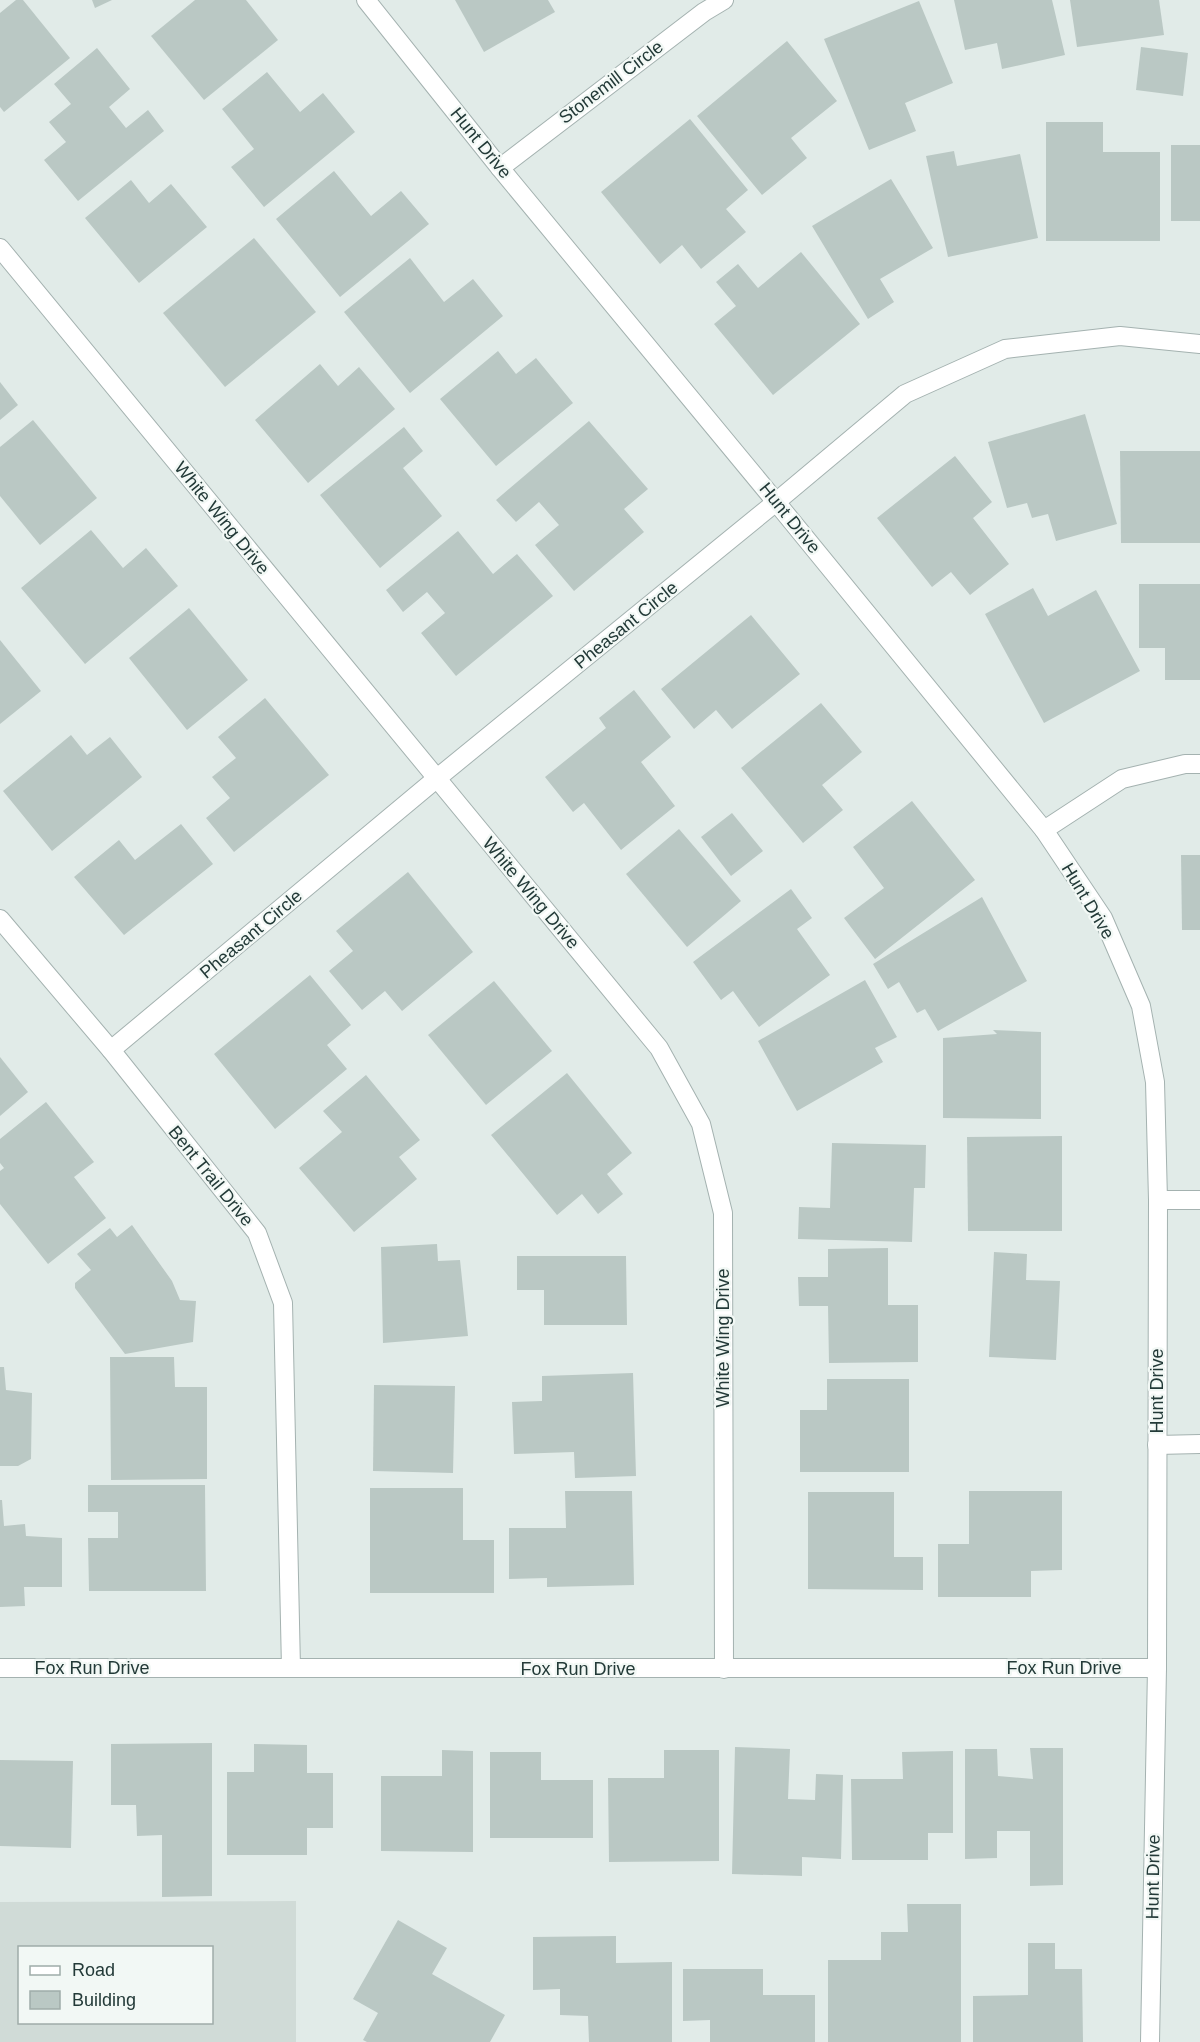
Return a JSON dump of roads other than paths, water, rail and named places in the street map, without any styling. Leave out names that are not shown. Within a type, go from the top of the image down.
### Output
[{"type":"street","name":"Hunt Drive","points":[[366,0],[500,168],[777,502],[1044,830],[1102,918],[1140,1006],[1155,1082],[1158,1200],[1157,1668],[1149,2042]]},
{"type":"street","name":"Stonemill Circle","points":[[500,168],[704,12],[724,0]]},
{"type":"street","name":"White Wing Drive","points":[[0,248],[660,1048],[701,1124],[723,1213],[724,1669]]},
{"type":"street","name":"Pheasant Circle","points":[[111,1050],[436,779],[777,502],[905,394],[1005,349],[1120,336],[1200,344]]},
{"type":"street","points":[[1044,830],[1122,779],[1185,764],[1200,764]]},
{"type":"street","name":"Bent Trail Drive","points":[[0,919],[111,1050],[257,1233],[283,1302],[291,1668]]},
{"type":"street","points":[[1158,1200],[1200,1200]]},
{"type":"street","points":[[1157,1445],[1200,1444]]},
{"type":"street","name":"Fox Run Drive","points":[[0,1668],[1157,1668]]}]
